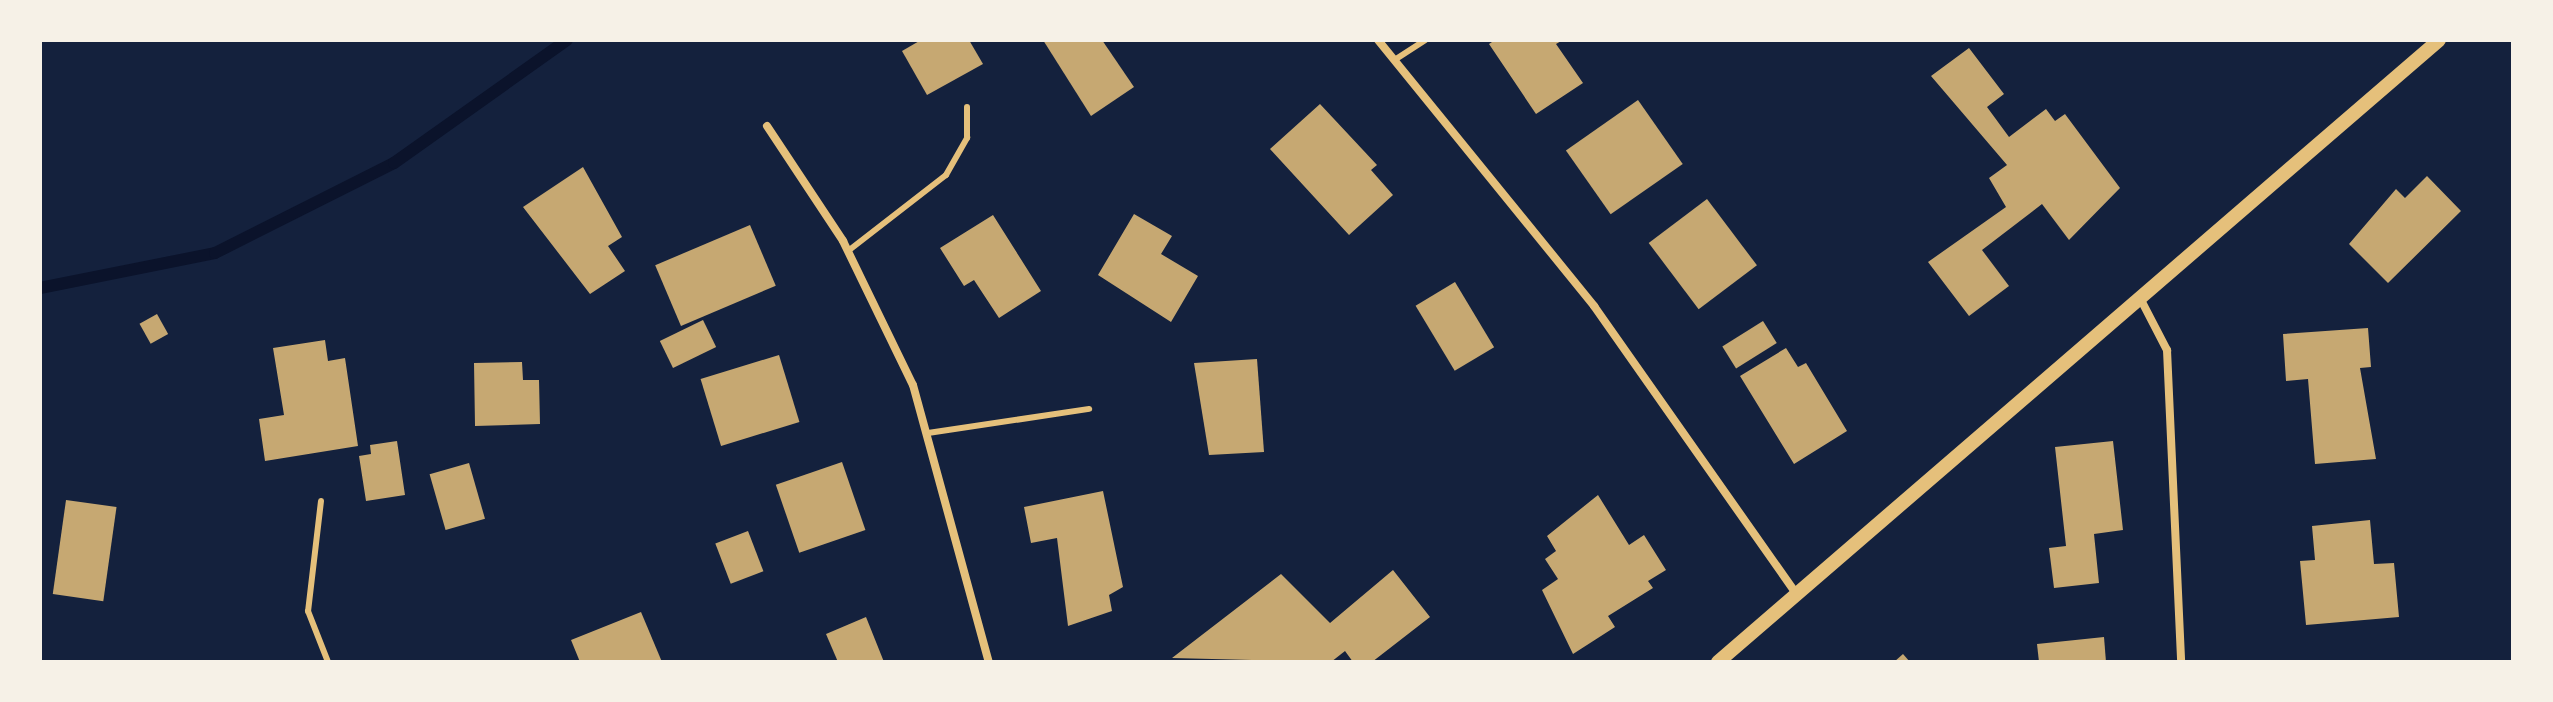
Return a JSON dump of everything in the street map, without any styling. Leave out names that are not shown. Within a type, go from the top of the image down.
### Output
[{"type":"street","points":[[1378,40],[1594,306],[1796,593]]},
{"type":"street","points":[[1718,662],[2439,40]]},
{"type":"street","points":[[767,126],[848,251],[913,385],[989,662]]},
{"type":"street","points":[[2140,297],[2167,350],[2181,662]]},
{"type":"lane","points":[[1396,59],[1425,40]]},
{"type":"lane","points":[[848,251],[946,175],[967,138],[967,107]]},
{"type":"lane","points":[[928,433],[1089,409]]},
{"type":"lane","points":[[321,501],[308,611],[328,662]]},
{"type":"building","points":[[921,40],[969,40],[983,64],[927,95],[902,51]]},
{"type":"building","points":[[1043,40],[1102,40],[1134,87],[1091,116]]},
{"type":"building","points":[[1495,40],[1563,40],[1556,44],[1583,83],[1536,114],[1489,44]]},
{"type":"building","points":[[1969,48],[2004,94],[1987,107],[2009,137],[2046,109],[2055,121],[2065,114],[2120,188],[2069,240],[2042,204],[1982,250],[2009,286],[1969,316],[1928,262],[2006,207],[1989,178],[2007,165],[1931,76]]},
{"type":"building","points":[[1638,100],[1683,164],[1611,214],[1566,150]]},
{"type":"building","points":[[1320,104],[1377,165],[1371,170],[1393,195],[1349,235],[1270,149]]},
{"type":"building","points":[[583,167],[622,237],[608,246],[625,271],[590,294],[523,207]]},
{"type":"building","points":[[2427,176],[2461,211],[2388,283],[2349,244],[2396,189],[2405,198]]},
{"type":"building","points":[[1707,199],[1757,265],[1699,309],[1649,243]]},
{"type":"building","points":[[1134,214],[1172,236],[1161,254],[1198,276],[1171,322],[1098,275]]},
{"type":"building","points":[[993,215],[1041,291],[999,318],[974,280],[964,286],[940,248]]},
{"type":"building","points":[[750,225],[776,286],[681,326],[655,265]]},
{"type":"building","points":[[1455,282],[1494,347],[1455,371],[1416,306]]},
{"type":"building","points":[[157,314],[168,334],[151,344],[140,324]]},
{"type":"building","points":[[703,320],[716,347],[673,368],[660,341]]},
{"type":"building","points":[[1763,321],[1777,343],[1736,368],[1722,346]]},
{"type":"building","points":[[2368,328],[2371,367],[2360,368],[2376,459],[2315,464],[2308,379],[2286,381],[2283,334]]},
{"type":"building","points":[[325,340],[328,361],[345,358],[358,446],[265,461],[259,419],[284,415],[273,348]]},
{"type":"building","points":[[1786,348],[1798,367],[1806,363],[1847,431],[1794,464],[1740,376]]},
{"type":"building","points":[[779,355],[799,422],[721,446],[701,379]]},
{"type":"building","points":[[1257,359],[1264,452],[1209,455],[1194,363]]},
{"type":"building","points":[[522,362],[523,380],[539,380],[540,424],[475,426],[474,363]]},
{"type":"building","points":[[397,441],[405,495],[366,501],[359,456],[371,454],[370,445]]},
{"type":"building","points":[[2113,441],[2123,530],[2094,534],[2099,583],[2054,588],[2049,548],[2066,546],[2055,447]]},
{"type":"building","points":[[842,462],[865,530],[799,553],[776,485]]},
{"type":"building","points":[[469,463],[485,519],[446,530],[430,474]]},
{"type":"building","points":[[1103,491],[1123,587],[1109,595],[1112,611],[1068,626],[1057,538],[1031,543],[1024,507]]},
{"type":"building","points":[[1598,495],[1629,545],[1644,535],[1666,570],[1648,581],[1653,588],[1608,616],[1615,627],[1573,654],[1542,590],[1558,579],[1545,559],[1556,551],[1547,536]]},
{"type":"building","points":[[66,500],[117,507],[103,601],[53,594]]},
{"type":"building","points":[[2370,520],[2374,564],[2394,563],[2399,617],[2306,625],[2300,561],[2315,560],[2312,526]]},
{"type":"building","points":[[748,531],[763,571],[731,584],[715,544]]},
{"type":"building","points":[[1393,570],[1430,617],[1372,662],[1353,662],[1345,651],[1331,662],[1172,658],[1281,574],[1330,623]]},
{"type":"building","points":[[641,612],[662,662],[580,662],[571,640]]},
{"type":"building","points":[[866,617],[884,662],[838,662],[826,634]]},
{"type":"building","points":[[2104,637],[2106,662],[2039,662],[2037,644]]},
{"type":"building","points":[[1903,654],[1910,662],[1894,662]]},
{"type":"waterway","points":[[40,288],[215,253],[394,163],[567,40]]}]
